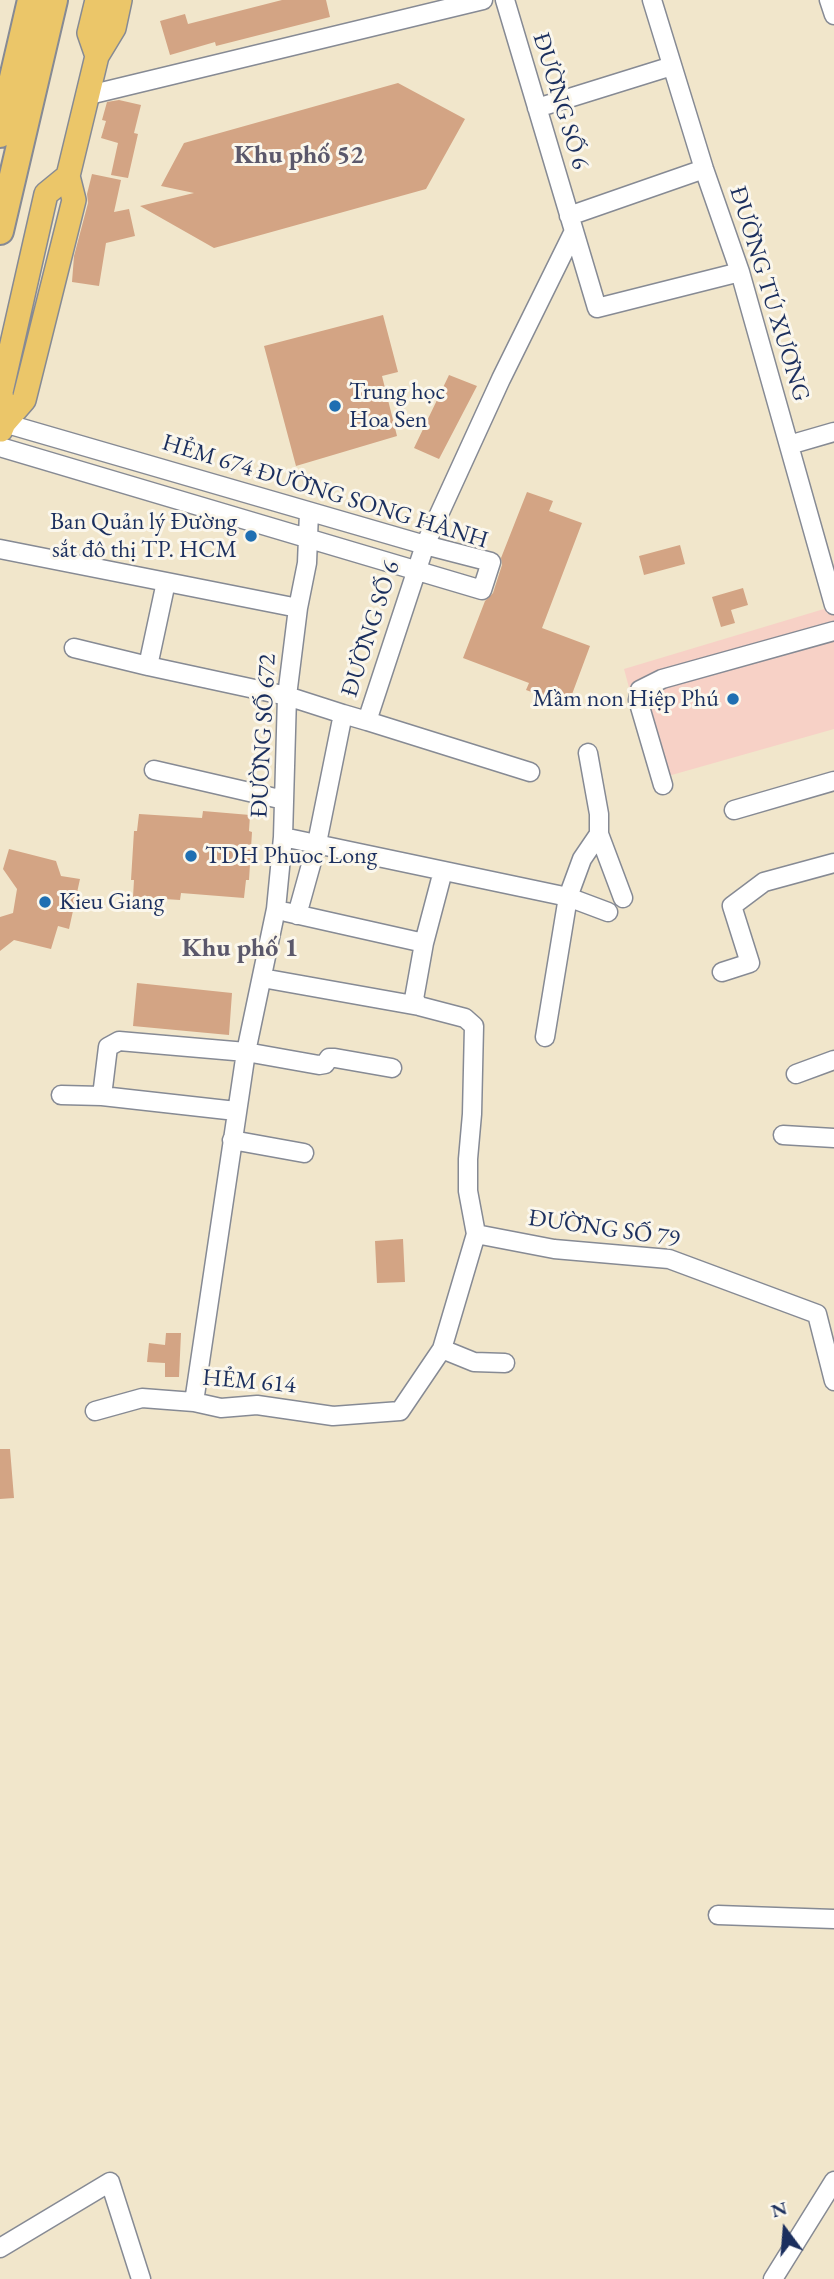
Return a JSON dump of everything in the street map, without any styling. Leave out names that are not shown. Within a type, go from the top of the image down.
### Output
[{"type":"highway","points":[[0,134],[31,0]]},
{"type":"highway","points":[[0,231],[54,0]]},
{"type":"main road","points":[[97,0],[89,33],[97,56]]},
{"type":"main road","points":[[2,428],[24,400],[74,200],[68,176],[97,56],[114,28],[120,0]]},
{"type":"street","points":[[89,95],[483,0]]},
{"type":"street","name":"ĐƯỜNG SỐ 6","points":[[505,0],[597,308],[740,272]]},
{"type":"street","name":"ĐƯỜNG TÚ XƯƠNG","points":[[652,0],[704,169],[740,272],[834,605]]},
{"type":"street","points":[[828,0],[834,15]]},
{"type":"street","points":[[537,108],[672,66]]},
{"type":"street","points":[[571,223],[704,169]]},
{"type":"street","name":"ĐƯỜNG SỐ 6","points":[[297,915],[317,844],[343,714],[367,721],[425,545],[571,223]]},
{"type":"street","name":"HẺM 674 ĐƯỜNG SONG HÀNH","points":[[0,447],[482,590],[491,562],[2,428]]},
{"type":"street","points":[[789,445],[834,432]]},
{"type":"street","name":"ĐƯỜNG SỐ 672","points":[[194,1402],[236,1111],[276,909],[283,837],[287,695],[298,608],[307,563],[309,512]]},
{"type":"street","points":[[0,550],[298,608]]},
{"type":"street","points":[[148,666],[166,582]]},
{"type":"street","points":[[663,785],[638,700],[640,690],[662,679],[834,631]]},
{"type":"street","points":[[74,648],[287,695],[343,714]]},
{"type":"street","points":[[367,721],[530,772]]},
{"type":"street","points":[[588,753],[599,814],[599,834],[623,898]]},
{"type":"street","points":[[154,770],[284,800]]},
{"type":"street","points":[[734,810],[834,781]]},
{"type":"street","points":[[545,1037],[568,897],[582,859],[599,834]]},
{"type":"street","points":[[283,837],[568,897],[608,912]]},
{"type":"street","points":[[722,972],[750,963],[732,906],[764,881],[834,863]]},
{"type":"street","points":[[419,1006],[414,999],[424,943],[443,871]]},
{"type":"street","points":[[276,909],[424,943]]},
{"type":"street","points":[[262,978],[419,1006],[465,1018],[474,1026],[468,1191],[476,1234],[442,1349],[474,1362],[505,1363]]},
{"type":"street","points":[[102,1096],[108,1047],[119,1041],[246,1052],[319,1065],[326,1064],[329,1058],[335,1058],[392,1068]]},
{"type":"street","points":[[796,1074],[834,1060]]},
{"type":"street","points":[[61,1095],[102,1096],[236,1111]]},
{"type":"street","points":[[783,1135],[834,1138]]},
{"type":"street","points":[[232,1140],[304,1153]]},
{"type":"street","name":"ĐƯỜNG SỐ 79","points":[[476,1234],[554,1249],[668,1259],[817,1314],[834,1381]]},
{"type":"street","name":"HẺM 614","points":[[95,1411],[142,1398],[194,1402],[221,1408],[257,1405],[333,1416],[400,1410],[442,1349]]},
{"type":"street","points":[[718,1915],[834,1919]]},
{"type":"street","points":[[773,2279],[834,2181]]},
{"type":"street","points":[[0,2248],[110,2182],[141,2279]]},
{"type":"shaded area","name":"Mầm non Hiệp Phú","points":[[834,606],[834,729],[654,780],[624,669]]},
{"type":"building","points":[[282,0],[326,0],[330,17],[216,46],[215,42],[170,55],[160,21],[185,14],[188,24]]},
{"type":"building","points":[[398,83],[465,119],[426,189],[214,248],[140,206],[194,193],[161,186],[184,143]]},
{"type":"building","points":[[119,100],[141,105],[134,133],[138,134],[128,178],[111,175],[118,143],[101,138],[106,121],[102,120],[107,102]]},
{"type":"building","points":[[92,174],[121,180],[114,212],[129,209],[135,236],[106,243],[99,286],[72,282],[74,256],[88,203],[87,194]]},
{"type":"building","name":"Trung học Hoa Sen","points":[[383,315],[398,372],[382,376],[397,436],[296,466],[264,346]]},
{"type":"building","points":[[449,375],[477,386],[439,459],[414,448]]},
{"type":"building","points":[[527,492],[553,501],[549,511],[582,523],[542,628],[590,646],[568,705],[526,690],[529,683],[463,658],[485,601],[493,593],[502,565],[501,558]]},
{"type":"building","points":[[680,545],[685,564],[644,575],[639,556]]},
{"type":"building","points":[[743,588],[748,605],[731,610],[735,623],[721,627],[712,597]]},
{"type":"building","name":"TDH Phuoc Long","points":[[203,811],[250,815],[249,831],[252,832],[249,880],[246,880],[244,898],[181,893],[180,900],[133,897],[134,880],[131,880],[134,831],[137,831],[139,814],[202,818]]},
{"type":"building","name":"Kieu Giang","points":[[9,849],[56,861],[61,876],[80,879],[69,929],[58,926],[51,949],[14,940],[0,951],[0,917],[13,913],[17,889],[3,869]]},
{"type":"building","points":[[137,983],[232,993],[229,1035],[133,1026]]},
{"type":"building","points":[[403,1239],[405,1282],[377,1283],[375,1241]]},
{"type":"building","points":[[166,1333],[181,1333],[179,1377],[165,1377],[165,1363],[147,1362],[149,1343],[165,1345]]},
{"type":"building","points":[[0,1449],[10,1449],[14,1498],[0,1499]]},
{"type":"place","name":"Trung học Hoa Sen","points":[[335,406]]},
{"type":"place","name":"Ban Quản lý Đường sắt đô thị TP. HCM","points":[[251,536]]},
{"type":"place","name":"Mầm non Hiệp Phú","points":[[733,699]]},
{"type":"place","name":"TDH Phuoc Long","points":[[191,856]]},
{"type":"place","name":"Kieu Giang","points":[[45,902]]},
{"type":"district","name":"Khu phố 52","points":[[299,156]]},
{"type":"district","name":"Khu phố 1","points":[[240,949]]}]
